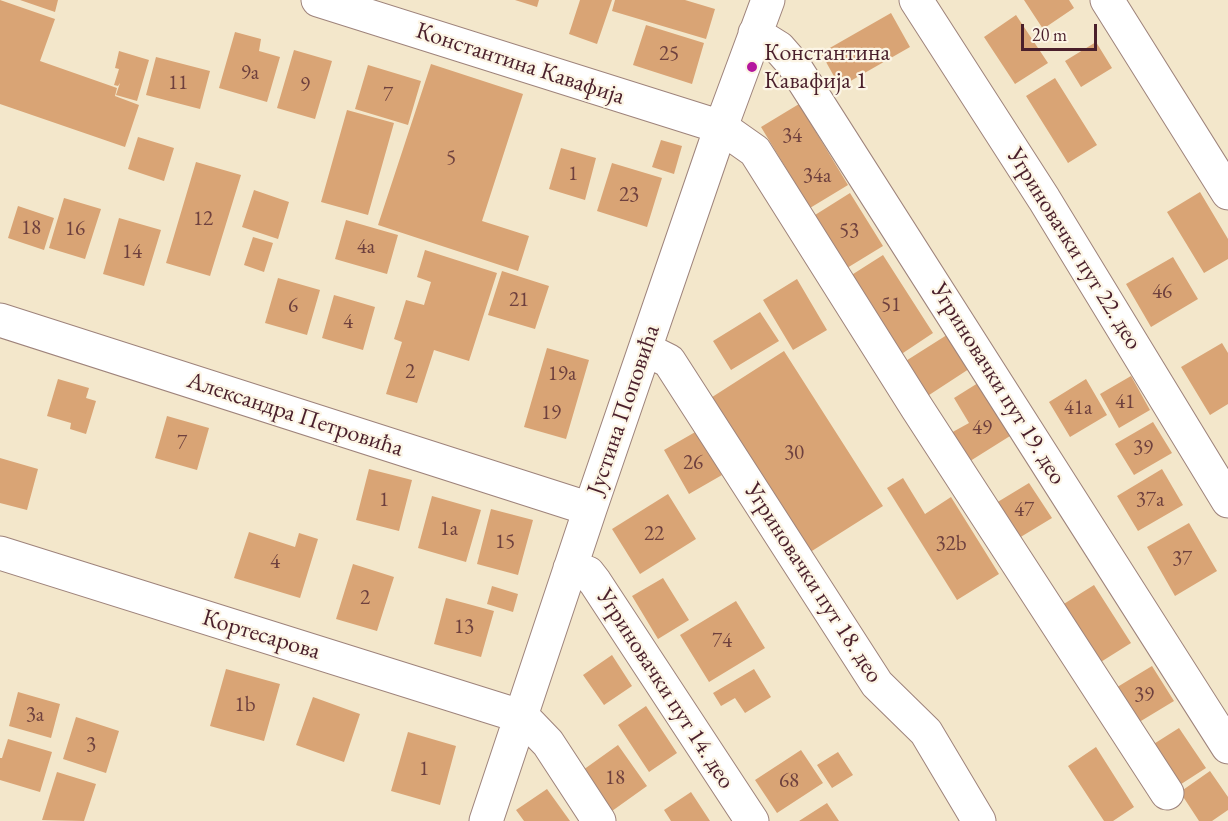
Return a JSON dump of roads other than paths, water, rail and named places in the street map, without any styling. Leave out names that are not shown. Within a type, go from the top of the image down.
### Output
[{"type":"street","name":"Константина Кавафија","points":[[318,0],[721,127],[755,151],[916,408],[1167,793]]},
{"type":"street","name":"Јустина Поповића","points":[[486,821],[721,127],[768,0]]},
{"type":"street","name":"Угриновачки пут 22. део","points":[[916,0],[1044,199],[1228,501]]},
{"type":"street","points":[[1107,0],[1228,193]]},
{"type":"street","name":"Угриновачки пут 19. део","points":[[755,33],[779,48],[793,64],[1228,747]]},
{"type":"street","name":"Александра Петровића","points":[[0,320],[590,509]]},
{"type":"street","name":"Угриновачки пут 18. део","points":[[645,349],[669,361],[877,684],[926,732],[979,821]]},
{"type":"street","name":"Кортесарова","points":[[0,553],[523,717]]},
{"type":"street","name":"Угриновачки пут 14. део","points":[[570,568],[588,573],[595,582],[752,821]]},
{"type":"street","points":[[523,717],[548,743],[599,821]]},
{"type":"place","name":"Константина Кавафија 1","points":[[752,67]]}]
